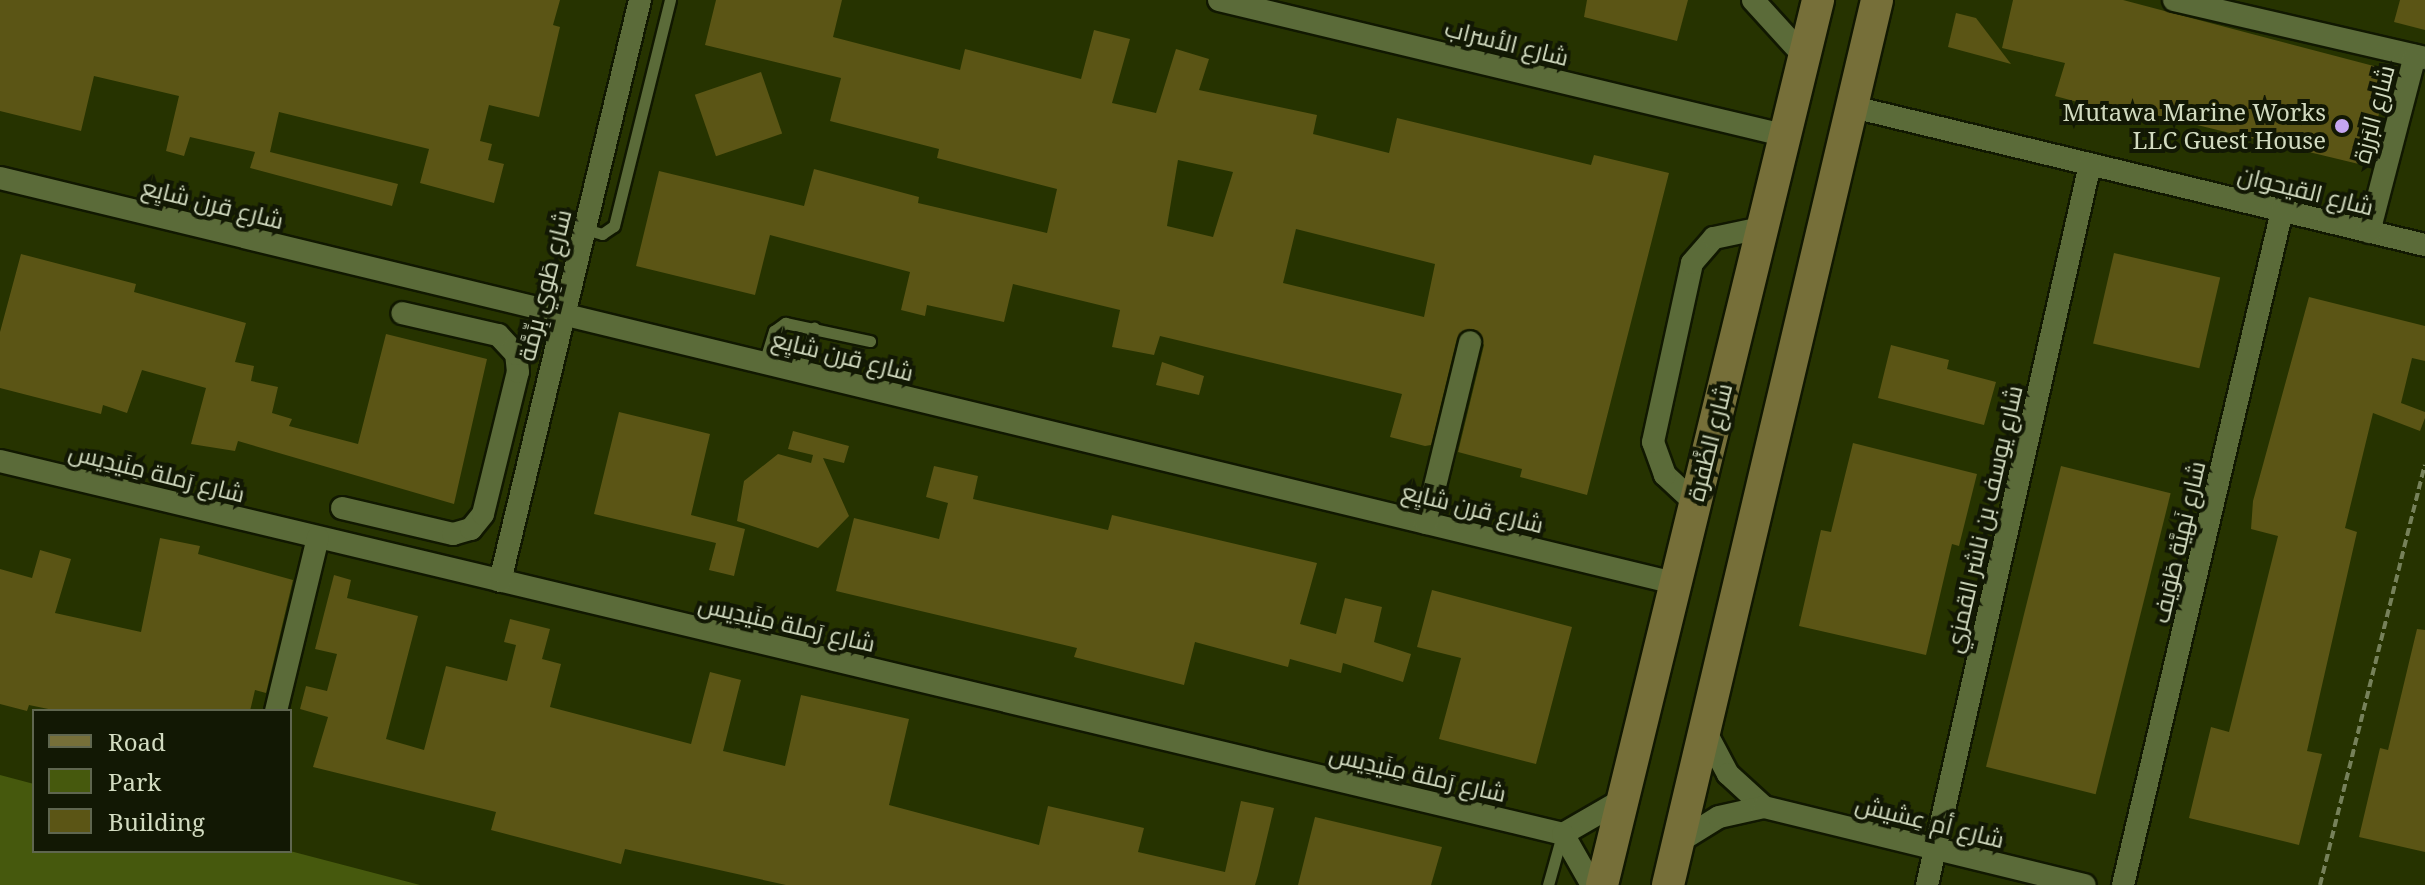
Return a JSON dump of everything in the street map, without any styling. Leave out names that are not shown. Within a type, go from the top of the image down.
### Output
[{"type":"main road","name":"شارع الظَّفرة","points":[[1602,885],[1620,801],[1818,0]]},
{"type":"main road","points":[[1668,885],[1874,2]]},
{"type":"street","name":"شارع طَوِي بِرِّمَّة","points":[[500,581],[640,0]]},
{"type":"street","name":"شارع الأسراب","points":[[1219,0],[1783,135]]},
{"type":"street","points":[[1753,0],[1803,55]]},
{"type":"street","name":"شارع البَرزة","points":[[2174,0],[2420,57],[2369,232]]},
{"type":"street","name":"شارع القيحوان","points":[[1849,106],[2425,245]]},
{"type":"street","name":"شارع يوسف بن ناشر القمزي","points":[[1927,885],[2090,164]]},
{"type":"street","name":"شارع قرن شايِع","points":[[0,178],[1674,583]]},
{"type":"street","name":"شارع نَهيَّة طَوَيف","points":[[2123,885],[2282,211]]},
{"type":"street","points":[[1694,502],[1665,475],[1653,442],[1692,263],[1714,238],[1761,228]]},
{"type":"street","points":[[342,508],[445,533],[463,533],[483,514],[518,372],[512,346],[498,335],[402,313]]},
{"type":"street","points":[[1426,523],[1470,342]]},
{"type":"street","points":[[500,444],[531,451]]},
{"type":"street","name":"شارع رَملة مِنَيدِيس","points":[[0,461],[1563,834]]},
{"type":"street","points":[[276,709],[318,538]]},
{"type":"street","name":"شارع أم عِشيش","points":[[1703,727],[1728,774],[1764,807]]},
{"type":"street","points":[[1592,885],[1563,834],[1620,801]]},
{"type":"street","name":"شارع أم عِشيش","points":[[1677,843],[1719,817],[1764,807],[2085,885]]},
{"type":"lane","points":[[585,229],[602,234],[614,226],[670,0]]},
{"type":"lane","points":[[764,363],[779,326],[792,323],[870,341]]},
{"type":"lane","points":[[802,372],[814,328]]},
{"type":"lane","points":[[1548,885],[1563,834]]},
{"type":"path","points":[[2320,885],[2425,465]]},
{"type":"green space","points":[[0,775],[32,783],[32,853],[292,852],[420,885],[0,885]]},
{"type":"building","points":[[0,0],[560,0],[553,25],[560,27],[539,117],[489,105],[480,141],[492,144],[488,160],[504,164],[494,203],[420,183],[429,149],[279,112],[270,152],[398,184],[392,206],[250,168],[255,152],[190,137],[184,156],[166,151],[179,96],[94,76],[81,131],[0,111]]},
{"type":"building","points":[[716,0],[842,0],[833,37],[960,70],[965,49],[1081,79],[1094,30],[1130,39],[1112,103],[1156,113],[1176,49],[1209,59],[1199,90],[1317,115],[1313,134],[1389,153],[1397,118],[1591,165],[1594,155],[1669,173],[1587,495],[1520,477],[1522,469],[1458,452],[1484,345],[1474,329],[1457,338],[1431,445],[1425,446],[1390,437],[1402,394],[1160,336],[1154,355],[1112,347],[1120,310],[1013,284],[1004,322],[927,305],[925,316],[901,310],[910,272],[770,235],[755,295],[636,266],[659,171],[804,206],[814,169],[919,197],[918,203],[1047,233],[1057,189],[937,158],[939,149],[830,121],[841,78],[705,45]],"holes":[[[1178,160],[1233,172],[1213,237],[1167,226]],[[1296,229],[1435,264],[1424,317],[1283,283]]]},
{"type":"building","points":[[1587,0],[1688,0],[1677,41],[1584,17]]},
{"type":"building","points":[[2013,0],[2123,0],[2389,70],[2367,166],[2102,102],[2100,108],[2055,96],[2065,63],[2002,48]]},
{"type":"building","points":[[2400,0],[2425,0],[2425,30],[2394,22]]},
{"type":"building","points":[[1956,13],[1976,18],[2011,64],[1948,47]]},
{"type":"building","points":[[761,72],[782,133],[716,156],[695,95]]},
{"type":"building","points":[[2114,253],[2220,278],[2199,368],[2093,344]]},
{"type":"building","points":[[21,254],[136,284],[134,292],[246,323],[235,362],[254,366],[251,381],[278,387],[272,413],[292,419],[289,426],[358,444],[386,334],[487,359],[454,504],[238,441],[235,451],[191,444],[206,388],[142,370],[127,413],[103,405],[101,414],[0,388],[0,332]]},
{"type":"building","points":[[2309,297],[2425,326],[2425,361],[2412,358],[2401,403],[2425,412],[2425,418],[2420,431],[2373,413],[2345,528],[2357,532],[2307,751],[2322,754],[2299,845],[2189,818],[2211,727],[2229,732],[2278,536],[2251,529],[2253,501]]},
{"type":"building","points":[[1891,345],[1949,360],[1947,369],[1996,382],[1984,425],[1878,398]]},
{"type":"building","points":[[1162,362],[1204,376],[1199,395],[1156,385]]},
{"type":"building","points":[[619,412],[710,434],[691,515],[745,529],[734,576],[709,570],[716,543],[594,514]]},
{"type":"building","points":[[793,431],[849,446],[844,463],[823,458],[849,516],[818,548],[737,521],[744,481],[778,454],[811,463],[813,455],[788,449]]},
{"type":"building","points":[[1853,443],[1977,474],[1959,546],[1952,544],[1926,655],[1799,626],[1821,530],[1831,532]]},
{"type":"building","points":[[934,466],[978,476],[973,499],[1108,530],[1112,515],[1317,563],[1300,624],[1336,634],[1345,598],[1382,607],[1374,642],[1411,654],[1403,682],[1343,663],[1341,673],[1290,659],[1288,667],[1195,642],[1184,685],[1074,657],[1077,648],[836,591],[854,518],[939,539],[948,503],[926,497]]},
{"type":"building","points":[[2061,466],[2171,493],[2096,794],[1986,767]]},
{"type":"building","points":[[160,538],[200,546],[198,554],[293,580],[266,693],[255,690],[250,709],[48,709],[29,705],[27,711],[0,704],[0,569],[32,578],[40,550],[71,559],[55,613],[141,632]]},
{"type":"building","points":[[334,575],[351,580],[347,598],[418,616],[386,739],[424,750],[446,666],[507,681],[516,645],[504,642],[510,619],[550,629],[542,659],[561,664],[550,707],[691,744],[710,672],[741,680],[723,751],[785,766],[801,695],[909,719],[889,805],[1039,845],[1048,806],[1144,828],[1138,852],[1225,872],[1241,801],[1274,808],[1255,885],[786,885],[625,849],[621,864],[491,830],[496,812],[313,767],[328,717],[300,709],[306,686],[327,691],[337,654],[315,649]]},
{"type":"building","points":[[1432,590],[1572,627],[1536,764],[1439,739],[1461,658],[1417,647]]},
{"type":"building","points":[[2417,629],[2425,630],[2425,852],[2359,837],[2380,748],[2388,750]]},
{"type":"building","points":[[1315,817],[1442,847],[1431,885],[1298,885]]},
{"type":"place","name":"Mutawa Marine Works LLC Guest House","points":[[2342,126]]}]
